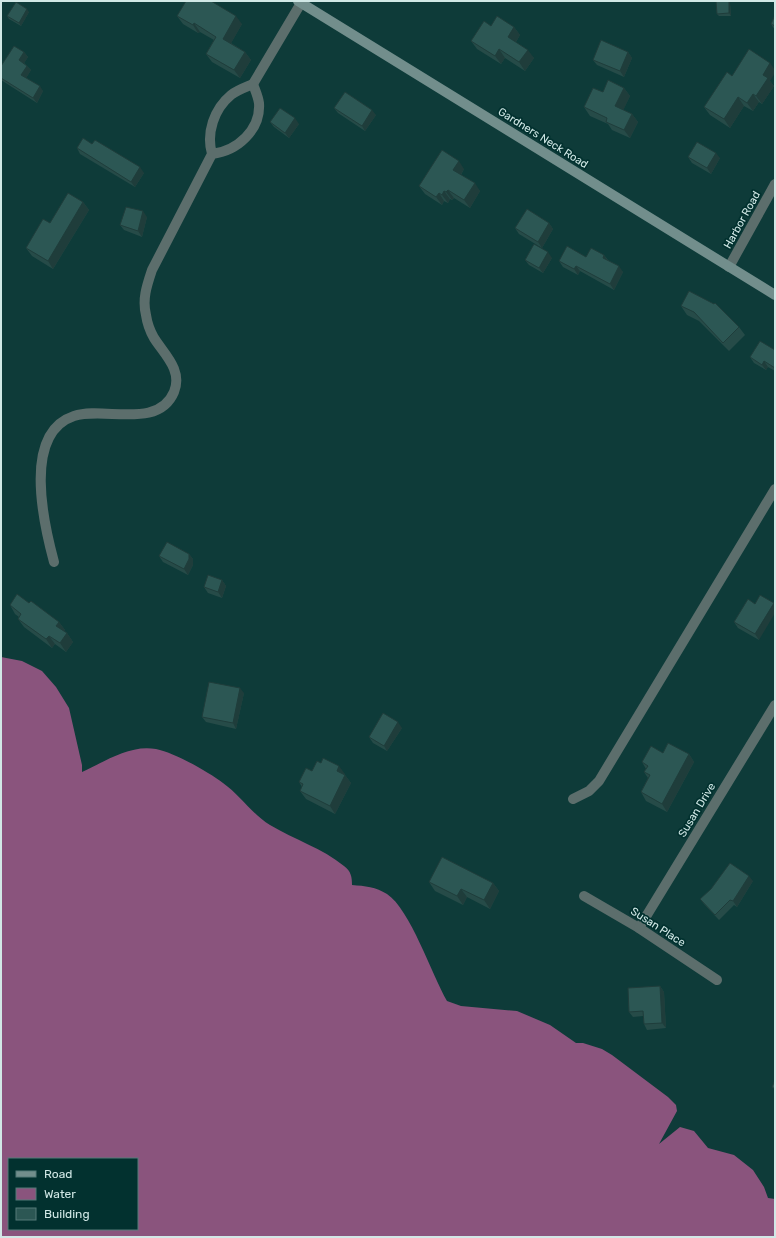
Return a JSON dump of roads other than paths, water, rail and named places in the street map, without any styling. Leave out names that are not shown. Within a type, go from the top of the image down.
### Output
[{"type":"street","points":[[54,562],[45,528],[41,491],[44,451],[49,438],[59,425],[72,416],[98,412],[130,415],[144,414],[158,409],[174,393],[176,385],[174,370],[168,356],[153,337],[146,315],[144,303],[146,288],[152,270],[212,154],[209,138],[210,130],[222,106],[232,95],[253,84],[300,2]]},
{"type":"street","name":"Gardners Neck Road","points":[[300,2],[775,295]]},
{"type":"street","points":[[212,154],[222,153],[233,148],[249,134],[256,120],[259,103],[253,84]]},
{"type":"street","name":"Harbor Road","points":[[729,267],[775,184]]},
{"type":"street","points":[[573,799],[589,791],[599,781],[775,489]]},
{"type":"street","name":"Susan Drive","points":[[639,928],[775,705]]},
{"type":"street","name":"Susan Place","points":[[584,896],[639,928],[717,980]]},
{"type":"water","points":[[1,657],[22,661],[42,671],[56,687],[69,708],[82,765],[82,772],[127,751],[146,748],[164,751],[191,763],[216,778],[229,788],[264,821],[327,854],[344,866],[351,874],[352,885],[375,888],[387,894],[396,902],[404,913],[420,943],[447,1001],[461,1006],[517,1011],[550,1025],[576,1043],[583,1043],[602,1049],[612,1055],[668,1097],[676,1105],[677,1111],[659,1144],[680,1127],[694,1131],[708,1148],[734,1155],[753,1170],[764,1187],[768,1198],[775,1199],[775,1237],[1,1237]]}]
